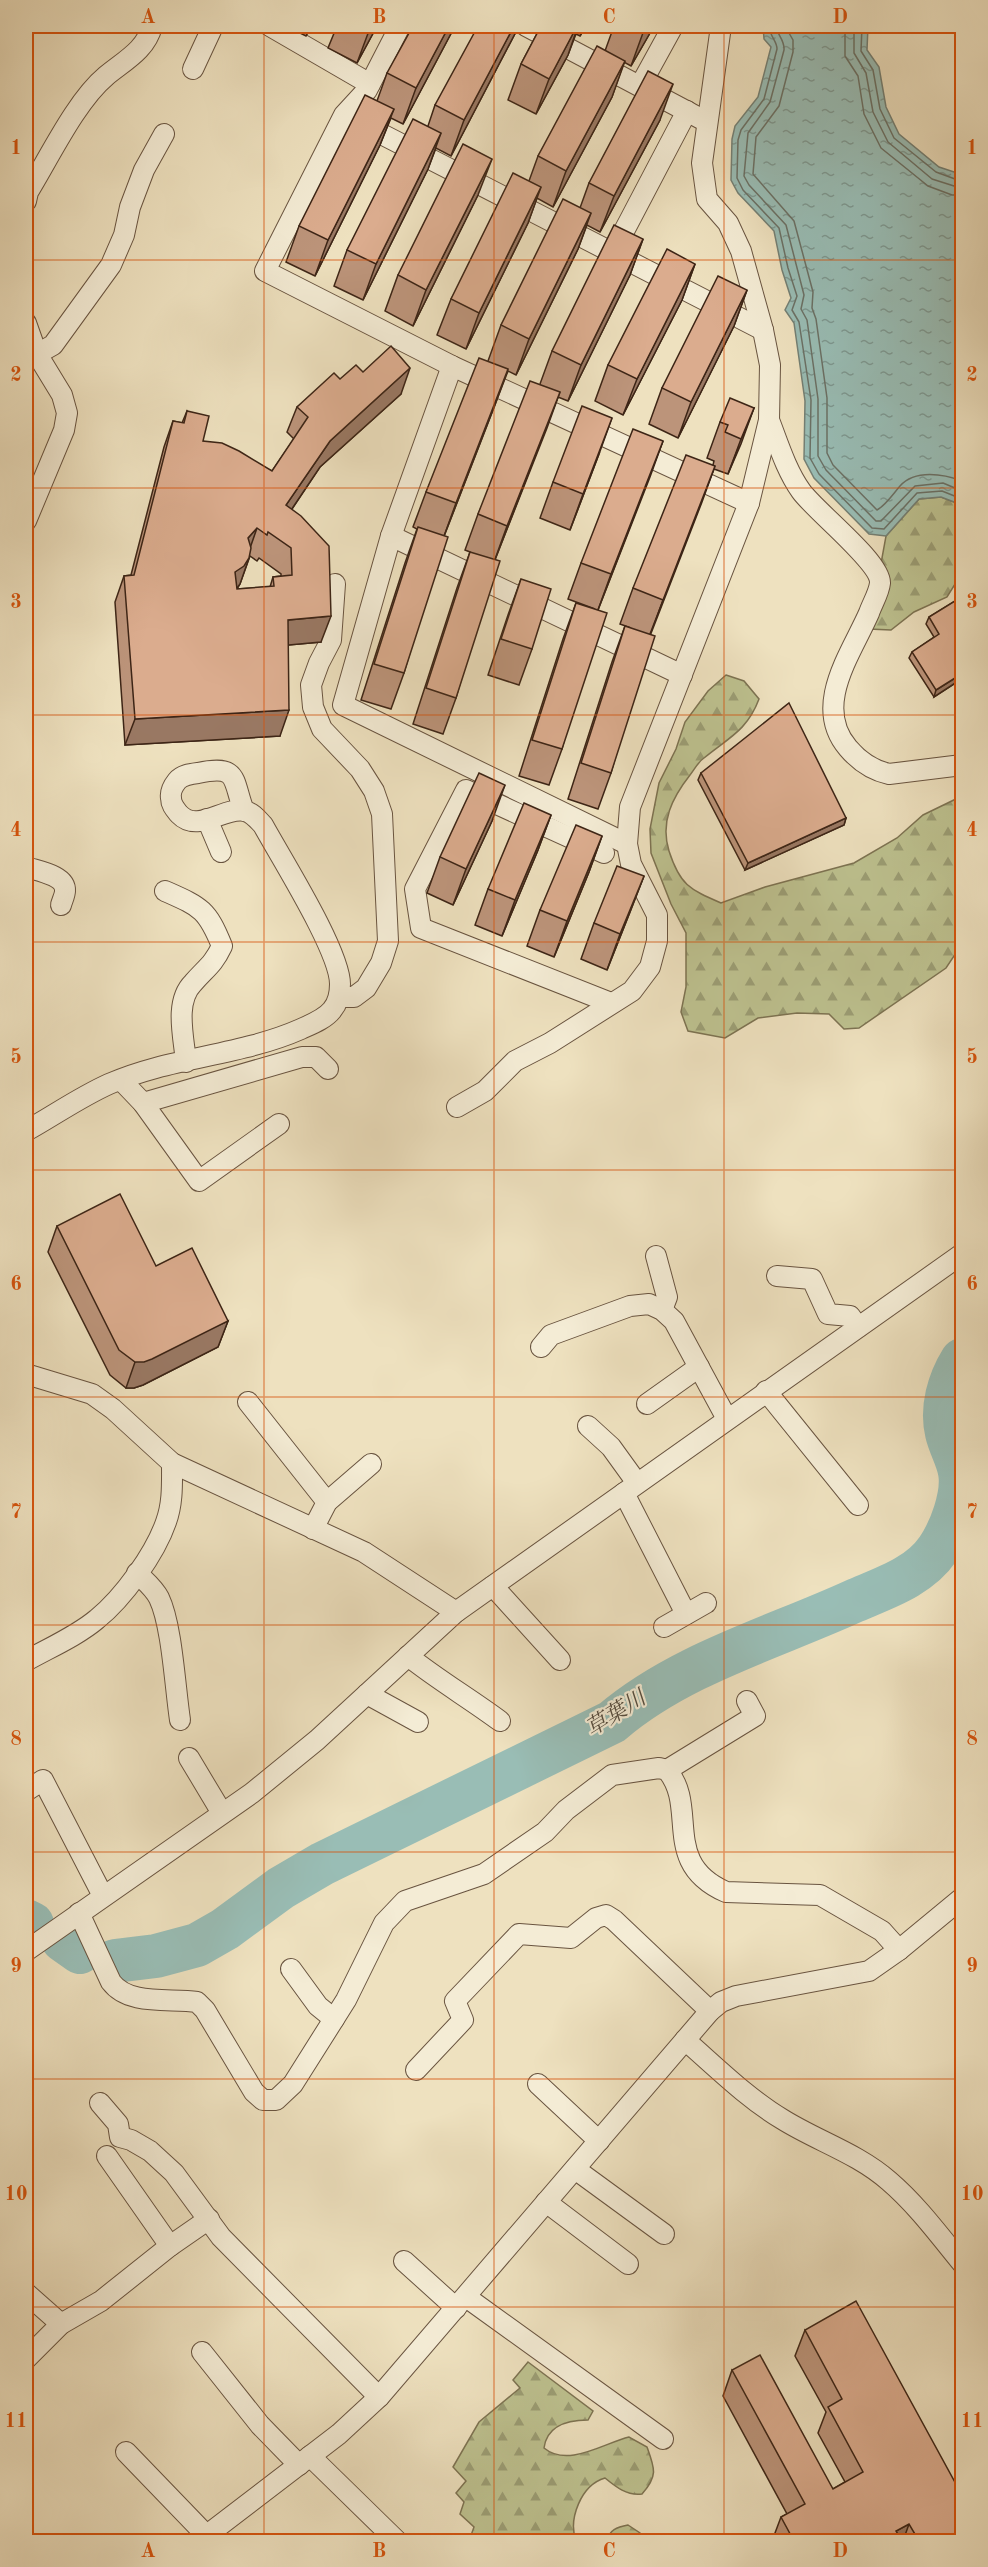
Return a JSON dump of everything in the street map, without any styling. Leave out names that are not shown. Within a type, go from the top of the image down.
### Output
[{"type":"street","points":[[26,201],[28,192],[84,100],[105,77],[126,62],[142,46],[152,26]]},
{"type":"street","points":[[193,69],[213,26]]},
{"type":"street","points":[[270,26],[370,84]]},
{"type":"street","points":[[400,26],[370,84],[344,115],[265,271],[452,366],[749,503]]},
{"type":"street","points":[[526,26],[707,122]]},
{"type":"street","points":[[640,86],[673,26]]},
{"type":"street","points":[[457,1107],[485,1091],[515,1061],[550,1043],[632,992],[650,967],[657,941],[657,915],[631,864],[627,844],[630,807],[749,503],[769,420],[770,365],[763,330],[741,251],[728,223],[707,199],[702,163],[721,26]]},
{"type":"street","points":[[613,253],[687,111]]},
{"type":"street","points":[[344,115],[763,330]]},
{"type":"street","points":[[32,347],[53,345],[111,265],[124,235],[130,207],[144,170],[164,134]]},
{"type":"street","points":[[26,323],[32,347],[62,394],[67,413],[64,430],[26,521]]},
{"type":"street","points":[[452,366],[391,536],[342,705],[627,844]]},
{"type":"street","points":[[769,420],[801,491],[873,565],[880,582],[832,696],[833,717],[839,738],[865,764],[877,771],[889,774],[963,765]]},
{"type":"street","points":[[391,536],[682,675]]},
{"type":"street","points":[[335,584],[332,640],[319,663],[311,685],[312,707],[322,729],[360,769],[374,791],[382,814],[388,941],[381,963],[366,988],[354,997],[339,997]]},
{"type":"street","points":[[26,1131],[109,1084],[147,1071],[257,1045],[318,1020],[332,1010],[339,997],[338,970],[327,942],[263,825],[255,816],[244,811],[196,821],[183,818],[173,807],[171,797],[173,787],[179,779],[188,774],[222,769],[231,774],[238,784],[244,811]]},
{"type":"street","points":[[604,853],[466,790],[415,889],[421,928],[611,1003]]},
{"type":"street","points":[[207,819],[221,852]]},
{"type":"street","points":[[26,867],[56,877],[63,882],[66,890],[61,905]]},
{"type":"street","points":[[165,891],[196,905],[211,920],[222,946],[213,964],[190,985],[182,1002],[186,1062]]},
{"type":"street","points":[[142,1103],[302,1057],[316,1057],[328,1069]]},
{"type":"street","points":[[121,1080],[142,1103],[199,1181],[279,1124]]},
{"type":"street","points":[[26,1951],[252,1793],[317,1740],[456,1612],[963,1254]]},
{"type":"street","points":[[656,1256],[667,1297],[662,1310]]},
{"type":"street","points":[[777,1276],[812,1279],[828,1314],[850,1316],[858,1327]]},
{"type":"street","points":[[541,1347],[551,1335],[630,1306],[649,1304],[662,1310],[674,1321],[727,1419]]},
{"type":"street","points":[[646,1404],[699,1367]]},
{"type":"street","points":[[26,1374],[92,1394],[113,1409],[172,1463],[364,1552],[456,1612]]},
{"type":"street","points":[[766,1391],[858,1504]]},
{"type":"street","points":[[248,1402],[327,1502]]},
{"type":"street","points":[[588,1426],[611,1446],[686,1614]]},
{"type":"street","points":[[26,1661],[97,1619],[137,1573],[157,1544],[167,1520],[172,1493],[172,1463]]},
{"type":"street","points":[[314,1529],[327,1502],[371,1464]]},
{"type":"street","points":[[137,1573],[150,1585],[165,1614],[180,1720]]},
{"type":"street","points":[[493,1586],[560,1660]]},
{"type":"street","points":[[664,1627],[706,1603]]},
{"type":"street","points":[[408,1656],[441,1682],[463,1693],[500,1721]]},
{"type":"street","points":[[367,1694],[418,1722]]},
{"type":"street","points":[[667,1770],[755,1716],[747,1701]]},
{"type":"street","points":[[189,1758],[222,1813]]},
{"type":"street","points":[[79,1912],[111,1982],[117,1990],[128,1996],[197,2002],[205,2010],[254,2092],[263,2100],[276,2100],[293,2084],[334,2019],[384,1923],[405,1901],[484,1874],[545,1832],[566,1810],[612,1775],[659,1768],[667,1770],[678,1787],[684,1845],[697,1870],[714,1887],[726,1892],[820,1895],[882,1931],[899,1950]]},
{"type":"street","points":[[26,1791],[43,1780],[103,1896]]},
{"type":"street","points":[[126,2452],[200,2540],[339,2434],[379,2397],[710,2011],[721,2002],[736,1995],[868,1971],[899,1950],[963,1898]]},
{"type":"street","points":[[416,2070],[464,2020],[455,2001],[519,1934],[571,1938],[596,1918],[606,1915],[710,2011]]},
{"type":"street","points":[[291,1969],[318,2007],[334,2019]]},
{"type":"street","points":[[685,2040],[756,2101],[782,2119],[862,2160],[888,2180],[912,2203],[963,2263]]},
{"type":"street","points":[[538,2084],[599,2141]]},
{"type":"street","points":[[100,2103],[118,2124],[120,2137],[131,2140],[150,2151],[174,2173],[221,2237],[379,2397]]},
{"type":"street","points":[[107,2156],[170,2246]]},
{"type":"street","points":[[575,2169],[664,2234]]},
{"type":"street","points":[[546,2202],[628,2264]]},
{"type":"street","points":[[26,2359],[61,2324],[101,2301],[170,2246],[209,2219]]},
{"type":"street","points":[[404,2261],[461,2303],[663,2439]]},
{"type":"street","points":[[26,2293],[61,2324]]},
{"type":"street","points":[[202,2352],[260,2425],[394,2540]]},
{"type":"green space","points":[[941,497],[962,505],[962,573],[947,597],[914,612],[891,630],[869,629],[886,536],[919,499]]},
{"type":"green space","points":[[726,675],[744,681],[759,699],[743,726],[698,764],[678,792],[667,820],[669,851],[677,872],[687,885],[701,894],[721,903],[765,887],[854,863],[897,838],[923,815],[962,796],[962,944],[946,968],[859,1028],[844,1029],[829,1014],[797,1013],[758,1018],[725,1038],[688,1031],[681,1012],[686,987],[686,933],[671,904],[651,853],[650,829],[659,783],[676,749],[685,722],[708,691]]},
{"type":"green space","points":[[528,2362],[593,2411],[588,2420],[559,2425],[549,2434],[544,2448],[554,2454],[575,2455],[629,2437],[647,2447],[654,2472],[653,2477],[642,2494],[627,2492],[605,2478],[589,2488],[583,2495],[575,2513],[576,2541],[469,2541],[474,2527],[460,2514],[464,2502],[456,2493],[466,2481],[453,2467],[479,2422],[520,2388],[513,2380]]},
{"type":"green space","points":[[628,2525],[640,2533],[643,2541],[607,2541],[614,2530]]},
{"type":"water","points":[[763,26],[868,26],[867,50],[879,67],[886,107],[899,134],[939,167],[957,173],[962,170],[962,505],[941,497],[919,499],[886,536],[869,534],[814,478],[804,459],[805,401],[794,323],[785,310],[791,298],[782,270],[774,231],[738,193],[731,180],[732,139],[735,126],[758,97],[771,47],[764,39]]},
{"type":"building","points":[[413,26],[449,26],[416,88],[387,73]]},
{"type":"building","points":[[478,26],[514,26],[464,120],[435,105]]},
{"type":"building","points":[[541,26],[577,26],[549,79],[521,64]]},
{"type":"building","points":[[597,46],[625,61],[566,171],[538,156]]},
{"type":"building","points":[[648,71],[673,84],[614,196],[589,183]]},
{"type":"building","points":[[365,95],[394,109],[328,240],[299,226]]},
{"type":"building","points":[[413,119],[441,133],[376,264],[347,250]]},
{"type":"building","points":[[463,144],[492,159],[426,290],[398,275]]},
{"type":"building","points":[[513,173],[541,187],[479,313],[451,299]]},
{"type":"building","points":[[563,199],[591,213],[529,339],[501,325]]},
{"type":"building","points":[[614,225],[643,239],[581,365],[552,351]]},
{"type":"building","points":[[667,249],[695,264],[637,379],[608,365]]},
{"type":"building","points":[[718,276],[747,290],[691,402],[662,388]]},
{"type":"building","points":[[391,346],[410,368],[330,441],[286,505],[301,516],[329,546],[331,616],[288,620],[289,710],[135,719],[124,576],[134,575],[173,421],[184,423],[187,411],[209,416],[203,441],[222,443],[272,471],[308,417],[297,407],[334,373],[340,379],[356,365],[363,372]],"holes":[[[257,528],[267,535],[268,532],[291,548],[292,575],[273,577],[274,586],[237,589],[235,572],[244,566],[249,558],[251,548],[248,538]]]},
{"type":"building","points":[[479,358],[508,369],[456,503],[426,492]]},
{"type":"building","points":[[530,381],[560,392],[507,526],[478,514]]},
{"type":"building","points":[[730,398],[754,408],[741,439],[725,432],[728,425],[720,422]]},
{"type":"building","points":[[582,406],[612,418],[583,494],[553,482]]},
{"type":"building","points":[[633,429],[663,441],[611,574],[581,563]]},
{"type":"building","points":[[686,455],[715,466],[663,600],[633,588]]},
{"type":"building","points":[[418,527],[448,537],[404,673],[374,664]]},
{"type":"building","points":[[470,552],[500,561],[456,698],[426,688]]},
{"type":"building","points":[[521,579],[551,589],[532,649],[501,639]]},
{"type":"building","points":[[963,596],[963,673],[936,690],[912,652],[939,634],[929,617]]},
{"type":"building","points":[[576,603],[607,613],[562,749],[532,740]]},
{"type":"building","points":[[625,626],[655,636],[611,773],[581,763]]},
{"type":"building","points":[[789,703],[846,818],[748,863],[701,773]]},
{"type":"building","points":[[479,773],[505,785],[466,869],[440,857]]},
{"type":"building","points":[[524,803],[551,815],[515,900],[488,889]]},
{"type":"building","points":[[576,825],[602,836],[567,921],[540,910]]},
{"type":"building","points":[[617,866],[644,876],[620,934],[594,923]]},
{"type":"building","points":[[120,1194],[156,1266],[192,1248],[228,1321],[144,1362],[135,1362],[119,1350],[57,1226]]},
{"type":"building","points":[[856,2301],[963,2497],[963,2541],[919,2541],[909,2524],[896,2531],[902,2541],[794,2541],[781,2517],[805,2504],[732,2370],[760,2355],[833,2489],[863,2472],[828,2407],[842,2399],[805,2330]]},
{"type":"waterway","name":"草葉川","points":[[115,1961],[156,1956],[197,1945],[225,1929],[281,1888],[322,1864],[612,1722],[667,1684],[697,1668],[900,1581],[921,1567],[938,1549],[947,1532],[960,1491],[960,1472],[947,1433],[945,1414],[947,1395],[962,1360]]},
{"type":"waterway","name":"草葉川","points":[[26,1921],[32,1924]]},
{"type":"waterway","name":"草葉川","points":[[63,1940],[80,1952]]}]
